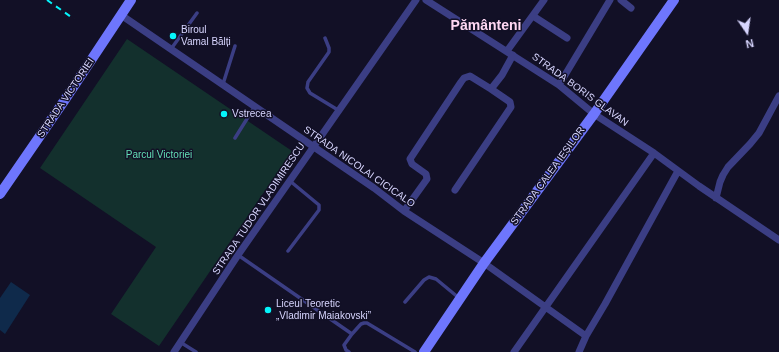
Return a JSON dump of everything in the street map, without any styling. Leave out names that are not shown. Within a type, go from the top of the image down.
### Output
[{"type":"street","name":"STRADA VICTORIEI","points":[[0,194],[131,0]]},
{"type":"street","name":"STRADA TUDOR VLADIMIRESCU","points":[[174,352],[238,255],[416,0]]},
{"type":"street","name":"STRADA BORIS GLAVAN","points":[[426,0],[558,85],[594,114],[654,153],[716,198],[779,240]]},
{"type":"street","points":[[491,89],[502,75],[510,53],[544,0]]},
{"type":"street","points":[[558,85],[610,0]]},
{"type":"street","points":[[621,0],[631,8]]},
{"type":"street","name":"STRADA CALEA IEȘILOR","points":[[424,352],[484,263],[594,114],[674,0]]},
{"type":"street","name":"STRADA NICOLAI CICICALO","points":[[121,15],[374,188],[404,211],[484,263],[586,336]]},
{"type":"street","points":[[533,16],[567,38]]},
{"type":"street","points":[[404,211],[427,179],[426,174],[412,164],[410,159],[461,82],[464,78],[470,76],[510,102],[511,106],[455,190]]},
{"type":"street","points":[[716,198],[723,175],[728,167],[759,133],[779,96]]},
{"type":"street","points":[[514,352],[654,153]]},
{"type":"street","points":[[579,352],[586,336],[678,171]]},
{"type":"lane","points":[[171,49],[197,13]]},
{"type":"lane","points":[[325,38],[329,52],[308,82],[307,88],[310,92],[339,111]]},
{"type":"lane","points":[[223,84],[235,46]]},
{"type":"lane","points":[[235,138],[255,106]]},
{"type":"lane","points":[[288,251],[319,210],[319,205],[290,181]]},
{"type":"lane","points":[[238,255],[352,334]]},
{"type":"lane","points":[[404,302],[424,280],[429,277],[436,279],[460,299]]},
{"type":"lane","points":[[349,352],[346,350],[344,345],[361,324],[364,323],[367,323],[415,352]]},
{"type":"lane","points":[[180,342],[196,352]]},
{"type":"green space","name":"Parcul Victoriei","points":[[127,39],[292,151],[159,346],[111,314],[156,247],[40,168]]},
{"type":"water","points":[[11,282],[30,295],[5,334],[0,330],[0,298]]},
{"type":"railway","points":[[47,0],[74,19]]},
{"type":"place","name":"Biroul Vamal Bălți","points":[[173,36]]},
{"type":"place","name":"Vstrecea","points":[[224,114]]},
{"type":"place","name":"Liceul Teoretic „Vladimir Maiakovski”","points":[[268,310]]},
{"type":"district","name":"Pământeni","points":[[486,26]]}]
